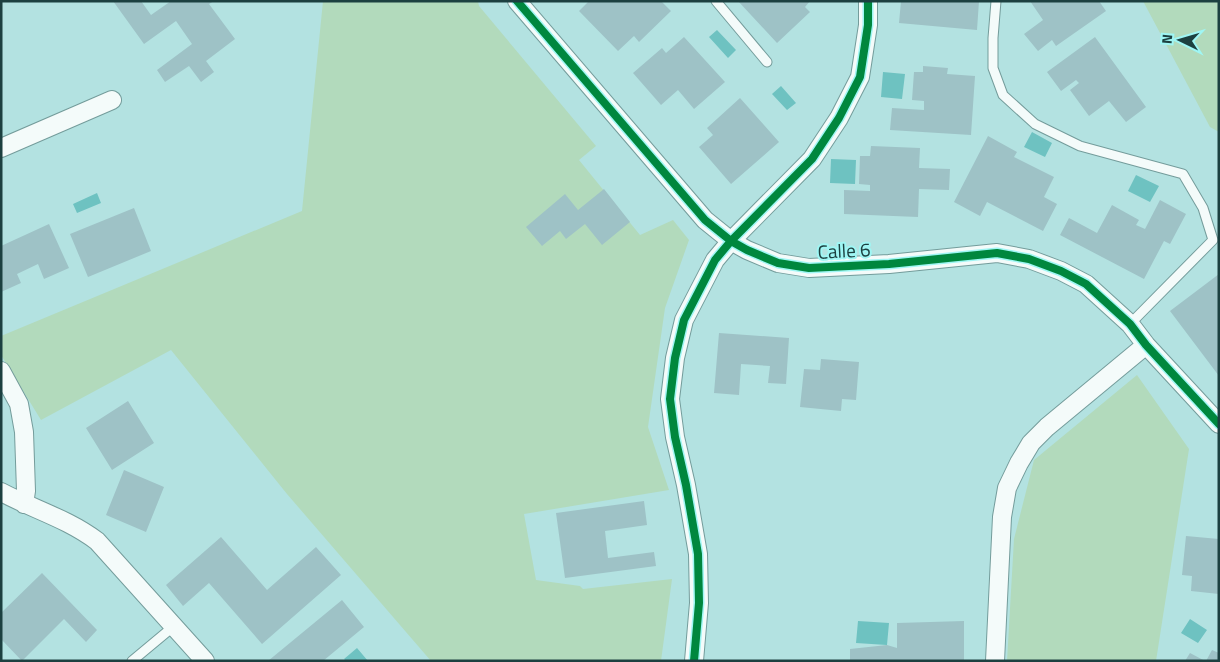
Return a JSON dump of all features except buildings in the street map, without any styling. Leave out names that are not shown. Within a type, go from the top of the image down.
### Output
[{"type":"street","name":"Calle 6","points":[[517,1],[705,220],[731,241],[778,263],[809,268],[841,268],[997,253],[1029,260],[1061,271],[1086,284],[1130,324],[1146,345],[1219,424]]},
{"type":"street","points":[[694,661],[699,603],[698,554],[686,485],[675,437],[670,399],[675,358],[684,320],[715,260],[731,241],[812,159],[839,118],[860,77],[868,25],[868,1]]},
{"type":"street","points":[[1,148],[112,100]]},
{"type":"street","points":[[995,661],[1002,517],[1007,488],[1031,443],[1047,427],[1146,345]]},
{"type":"street","points":[[1,371],[19,404],[24,432],[26,491],[24,504]]},
{"type":"street","points":[[1,492],[24,504],[62,519],[82,529],[97,540],[205,661]]},
{"type":"lane","points":[[716,1],[767,62]]},
{"type":"lane","points":[[996,1],[992,68],[1003,94],[1035,124],[1080,146],[1182,174],[1203,208],[1216,240],[1130,324]]},
{"type":"lane","points":[[132,661],[174,626]]},
{"type":"green space","points":[[323,1],[478,1],[479,6],[596,146],[579,160],[640,235],[673,220],[689,240],[665,308],[648,427],[669,490],[524,514],[536,580],[580,586],[583,589],[672,579],[661,661],[431,661],[287,494],[171,350],[41,420],[1,355],[1,336],[302,211]]},
{"type":"green space","points":[[1143,1],[1219,1],[1219,132],[1210,127]]},
{"type":"green space","points":[[1137,375],[1189,449],[1156,661],[1007,661],[1014,539],[1034,460]]},
{"type":"water","points":[[717,30],[736,50],[728,58],[709,37]]},
{"type":"water","points":[[883,72],[905,74],[902,99],[881,97]]},
{"type":"water","points":[[781,86],[796,103],[787,110],[772,94]]},
{"type":"water","points":[[1032,132],[1052,143],[1045,157],[1024,147]]},
{"type":"water","points":[[831,159],[856,160],[855,184],[830,183]]},
{"type":"water","points":[[1136,175],[1159,186],[1150,202],[1128,191]]},
{"type":"water","points":[[97,193],[101,203],[77,213],[73,204]]},
{"type":"water","points":[[1190,619],[1207,630],[1198,643],[1181,633]]},
{"type":"water","points":[[858,621],[889,623],[887,645],[856,643]]},
{"type":"water","points":[[357,648],[368,661],[346,661],[344,659]]},
{"type":"cycle path","points":[[517,1],[705,220],[731,241],[778,263],[809,268],[889,264],[997,253],[1029,259],[1061,271],[1086,284],[1130,324],[1146,345],[1219,424]]},
{"type":"cycle path","points":[[694,661],[699,603],[698,554],[686,485],[675,437],[670,399],[675,358],[684,320],[715,260],[731,241],[812,159],[839,118],[860,77],[868,25],[868,1]]}]
